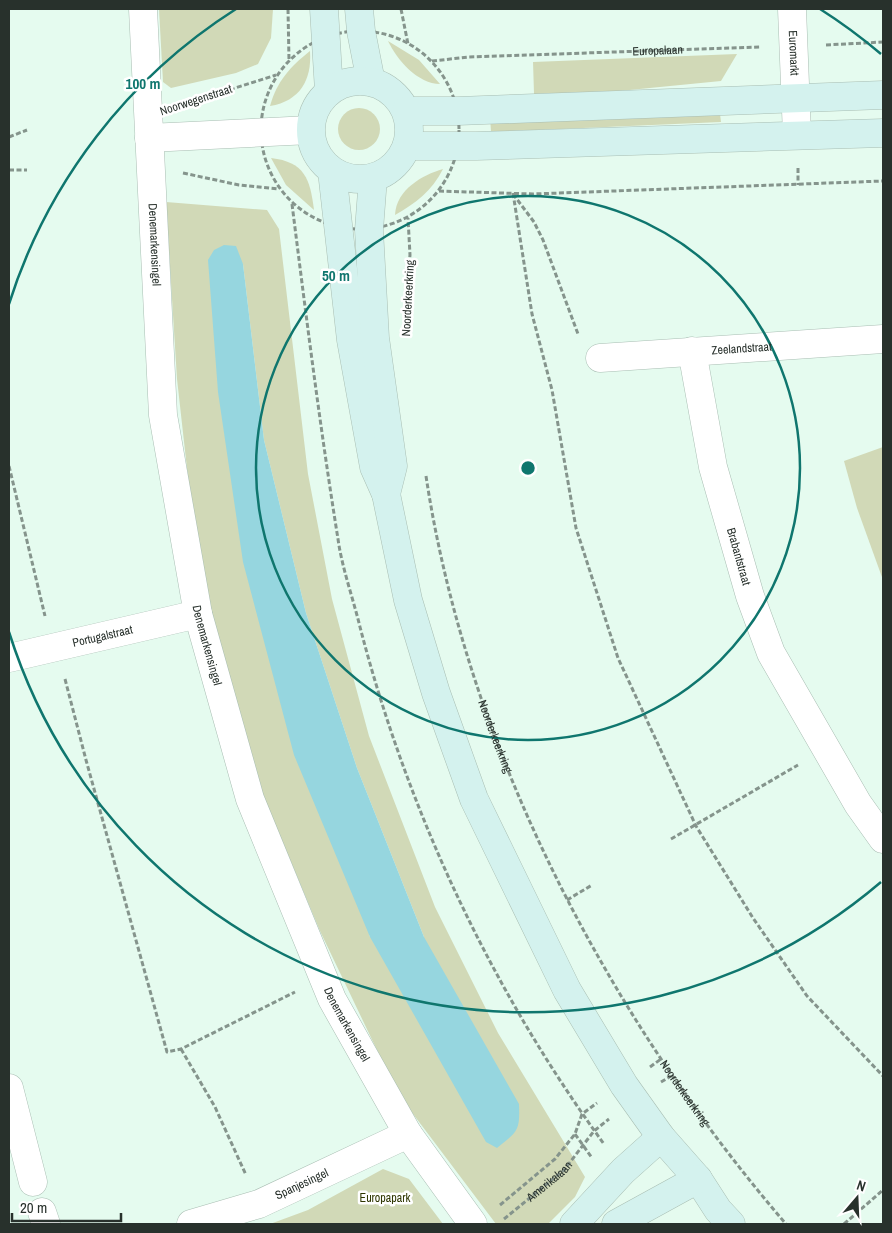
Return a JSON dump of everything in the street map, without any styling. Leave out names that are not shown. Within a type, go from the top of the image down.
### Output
[{"type":"street","name":"Denemarkensingel","points":[[143,9],[163,415],[198,614],[250,800],[332,1000],[408,1134],[469,1218]]},
{"type":"street","points":[[324,9],[329,91]]},
{"type":"street","points":[[359,9],[361,31],[371,82]]},
{"type":"street","name":"Euromarkt","points":[[792,9],[796,98]]},
{"type":"street","points":[[349,82],[371,82],[392,92],[406,111],[410,128],[407,146],[394,166],[373,178],[352,179],[332,171],[316,154],[310,130],[317,105],[329,91],[349,82]]},
{"type":"street","points":[[406,111],[458,111],[883,95]]},
{"type":"street","points":[[796,98],[797,135]]},
{"type":"street","points":[[149,127],[310,130]]},
{"type":"street","points":[[407,146],[486,146],[883,133]]},
{"type":"street","points":[[332,171],[351,340],[374,467],[386,494],[408,600],[436,693],[474,799],[567,990],[624,1084],[661,1136],[698,1178],[718,1210],[731,1224]]},
{"type":"street","points":[[373,178],[369,230],[374,338],[393,466],[386,494]]},
{"type":"street","name":"Zeelandstraat","points":[[600,358],[883,339]]},
{"type":"street","name":"Brabantstraat","points":[[692,351],[713,467],[750,596],[771,653],[858,804],[883,838]]},
{"type":"street","name":"Portugalstraat","points":[[9,658],[198,614]]},
{"type":"street","points":[[9,1088],[34,1182]]},
{"type":"street","name":"Spanjesingel","points":[[191,1224],[260,1204],[408,1134]]},
{"type":"street","points":[[574,1224],[623,1171],[661,1136]]},
{"type":"street","points":[[616,1224],[698,1178]]},
{"type":"path","points":[[288,9],[289,60]]},
{"type":"path","name":"Europalaan","points":[[401,9],[408,44],[432,61],[468,57],[883,42]]},
{"type":"path","name":"Noorwegenstraat","points":[[149,127],[277,75]]},
{"type":"path","points":[[9,137],[27,130]]},
{"type":"path","points":[[150,165],[239,185],[278,189]]},
{"type":"path","points":[[9,170],[27,170]]},
{"type":"path","points":[[513,193],[883,181]]},
{"type":"path","name":"Noorderkeerkring","points":[[407,293],[410,255],[408,218],[439,191],[513,193]]},
{"type":"path","points":[[513,193],[534,222],[543,240],[582,345],[600,358]]},
{"type":"path","points":[[513,193],[532,314],[552,390],[576,528],[618,658],[696,826],[753,918],[807,996],[883,1076]]},
{"type":"path","points":[[9,466],[55,648],[167,1052],[181,1049],[323,979]]},
{"type":"path","name":"Noorderkeerkring","points":[[425,468],[450,592],[475,678],[515,787],[567,900],[619,994],[661,1060],[749,1182],[786,1224]]},
{"type":"path","points":[[671,839],[826,748]]},
{"type":"path","points":[[567,900],[592,885]]},
{"type":"path","points":[[181,1049],[215,1106],[260,1204]]},
{"type":"path","points":[[469,1218],[482,1200],[490,1210],[504,1203],[555,1159],[575,1134],[582,1114],[661,1060]]},
{"type":"path","name":"Amerikalaan","points":[[498,1224],[564,1170],[594,1131]]},
{"type":"path","points":[[844,1224],[883,1190]]},
{"type":"green space","points":[[159,9],[273,9],[271,38],[258,64],[236,73],[171,88],[163,82]]},
{"type":"green space","points":[[388,41],[419,60],[440,84],[424,80],[409,70],[397,56]]},
{"type":"green space","points":[[310,51],[309,71],[302,88],[289,99],[270,106],[276,89],[285,75]]},
{"type":"green space","points":[[737,54],[721,81],[609,92],[534,94],[533,62]]},
{"type":"green space","points":[[363,108],[371,111],[377,117],[380,129],[377,141],[371,147],[355,150],[347,147],[341,141],[338,125],[341,117],[347,111]]},
{"type":"green space","points":[[720,114],[721,122],[491,132],[490,116]]},
{"type":"green space","points":[[271,158],[292,163],[304,174],[308,181],[314,210],[286,185]]},
{"type":"green space","points":[[443,169],[434,184],[423,196],[395,215],[396,206],[405,191],[427,175]]},
{"type":"green space","points":[[166,202],[267,210],[279,229],[308,474],[332,599],[369,736],[435,907],[498,1033],[585,1177],[575,1197],[548,1224],[496,1224],[398,1094],[320,931],[260,788],[197,558],[177,379]],"holes":[[[214,250],[243,264],[264,440],[306,613],[357,768],[424,937],[370,937]]]},
{"type":"green space","points":[[883,447],[883,580],[857,508],[844,461]]},
{"type":"green space","name":"Europapark","points":[[383,1169],[409,1179],[443,1224],[270,1224],[308,1210]]},
{"type":"water","points":[[224,245],[236,246],[243,264],[264,440],[306,613],[357,768],[424,937],[519,1104],[519,1120],[516,1130],[497,1148],[486,1142],[370,937],[294,755],[243,562],[218,392],[208,260],[214,250]]}]
